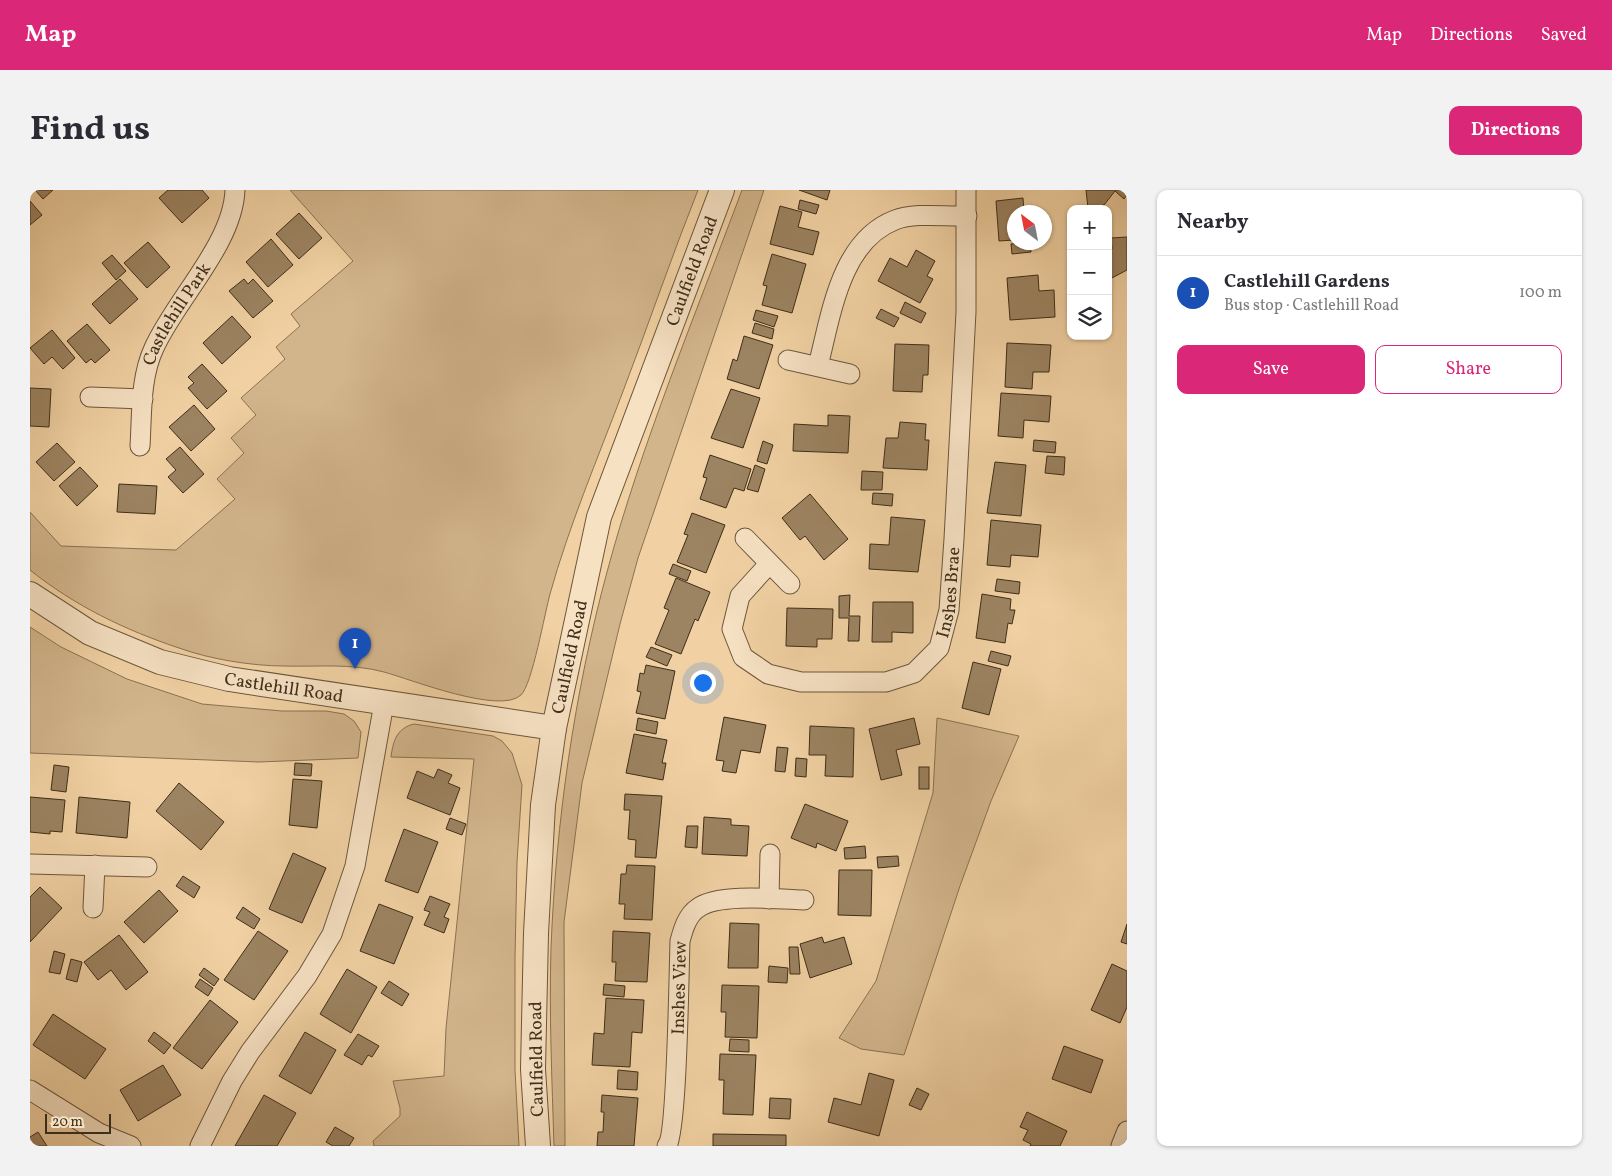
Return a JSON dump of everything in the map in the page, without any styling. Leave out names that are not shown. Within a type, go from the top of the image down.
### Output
[{"type":"street","name":"Castlehill Park","points":[[140,446],[146,371],[154,348],[219,241],[234,208],[235,190]]},
{"type":"street","name":"Caulfield Road","points":[[538,1146],[533,1070],[536,933],[543,805],[554,728],[599,517],[722,190]]},
{"type":"street","name":"Inshes Brae","points":[[769,564],[740,596],[732,629],[743,657],[768,674],[801,682],[886,682],[914,673],[940,648],[949,610],[954,539],[966,312],[966,190]]},
{"type":"street","points":[[818,366],[844,270],[865,240],[895,220],[929,216],[967,216]]},
{"type":"street","points":[[788,360],[850,374]]},
{"type":"street","points":[[90,397],[143,398]]},
{"type":"street","points":[[745,538],[790,584]]},
{"type":"street","name":"Castlehill Road","points":[[30,594],[90,632],[160,662],[230,679],[554,728]]},
{"type":"street","points":[[200,1146],[223,1098],[250,1052],[307,976],[332,934],[355,866],[384,703]]},
{"type":"street","points":[[769,899],[770,854]]},
{"type":"street","points":[[30,864],[147,867]]},
{"type":"street","points":[[93,908],[95,865]]},
{"type":"street","name":"Inshes View","points":[[667,1146],[671,1141],[673,1115],[680,941],[684,925],[696,908],[713,900],[804,900]]},
{"type":"street","points":[[30,1090],[99,1133],[131,1146]]},
{"type":"street","points":[[1121,1146],[1127,1131]]},
{"type":"shaded area","points":[[290,190],[698,190],[566,543],[550,594],[538,648],[525,689],[521,695],[510,700],[494,701],[454,694],[384,672],[359,667],[258,665],[191,652],[139,633],[101,616],[65,595],[30,570],[30,512],[61,546],[176,550],[235,499],[217,479],[244,453],[231,438],[256,415],[241,398],[285,359],[276,347],[300,326],[291,314],[353,261]]},
{"type":"shaded area","points":[[742,190],[764,190],[638,558],[620,624],[582,783],[564,922],[565,1146],[554,1146],[550,998],[553,901],[568,758],[585,664],[607,572],[636,475]]},
{"type":"shaded area","points":[[30,627],[61,647],[127,679],[202,704],[282,711],[326,711],[344,714],[354,721],[361,732],[358,758],[259,762],[30,753]]},
{"type":"shaded area","points":[[937,718],[1019,736],[991,801],[960,886],[904,1055],[861,1049],[839,1038],[876,981],[933,793]]},
{"type":"shaded area","points":[[414,724],[493,736],[502,741],[512,753],[522,785],[517,862],[515,957],[515,1070],[519,1146],[374,1146],[373,1141],[400,1116],[400,1108],[393,1081],[444,1076],[446,1028],[474,759],[391,757],[397,736],[408,726]]},
{"type":"building","points":[[35,190],[53,190],[43,199]]},
{"type":"building","points":[[168,190],[202,190],[209,198],[182,223],[159,198]]},
{"type":"building","points":[[799,190],[830,190],[827,200]]},
{"type":"building","points":[[1086,190],[1127,190],[1127,195],[1124,199],[1115,191],[1104,205],[1088,205]]},
{"type":"building","points":[[1023,198],[1024,205],[1007,205],[1007,240],[999,241],[996,201]]},
{"type":"building","points":[[800,200],[819,205],[816,214],[798,209]]},
{"type":"building","points":[[30,201],[42,215],[30,225]]},
{"type":"building","points":[[780,206],[802,212],[798,227],[819,232],[813,255],[770,244]]},
{"type":"building","points":[[299,213],[322,238],[299,259],[276,234]]},
{"type":"building","points":[[1127,237],[1127,270],[1112,278],[1112,249],[1112,238]]},
{"type":"building","points":[[271,239],[293,265],[268,287],[246,262]]},
{"type":"building","points":[[148,242],[170,267],[147,288],[124,263]]},
{"type":"building","points":[[916,250],[935,261],[927,276],[933,279],[920,303],[878,281],[890,258],[907,267]]},
{"type":"building","points":[[1012,250],[1031,250],[1031,252],[1012,254]]},
{"type":"building","points":[[772,254],[806,264],[792,313],[762,305],[767,286],[763,285]]},
{"type":"building","points":[[112,255],[126,271],[116,280],[102,263]]},
{"type":"building","points":[[1038,275],[1039,291],[1054,290],[1055,317],[1010,320],[1007,278]]},
{"type":"building","points":[[120,279],[138,299],[110,324],[92,304]]},
{"type":"building","points":[[244,279],[248,284],[253,279],[273,301],[253,318],[229,291]]},
{"type":"building","points":[[905,302],[926,313],[921,323],[900,313]]},
{"type":"building","points":[[881,309],[899,318],[894,327],[876,318]]},
{"type":"building","points":[[756,310],[778,316],[774,327],[753,320]]},
{"type":"building","points":[[232,316],[251,337],[222,364],[203,343]]},
{"type":"building","points":[[755,323],[774,329],[772,339],[752,333]]},
{"type":"building","points":[[87,324],[110,350],[95,363],[91,359],[86,363],[67,341]]},
{"type":"building","points":[[52,330],[75,358],[63,369],[52,357],[44,364],[30,348]]},
{"type":"building","points":[[744,336],[773,345],[759,389],[727,379],[733,359],[737,361]]},
{"type":"building","points":[[1007,343],[1051,345],[1049,372],[1033,372],[1032,389],[1005,387]]},
{"type":"building","points":[[895,344],[929,345],[928,375],[923,375],[922,392],[893,391]]},
{"type":"building","points":[[202,364],[227,391],[207,409],[188,388],[194,383],[188,377]]},
{"type":"building","points":[[30,388],[51,389],[49,427],[30,426]]},
{"type":"building","points":[[731,389],[760,398],[743,448],[711,438]]},
{"type":"building","points":[[1001,393],[1051,396],[1049,422],[1024,420],[1023,438],[998,436]]},
{"type":"building","points":[[194,405],[215,429],[191,451],[169,427]]},
{"type":"building","points":[[828,415],[850,416],[848,453],[793,451],[794,424],[828,426]]},
{"type":"building","points":[[900,422],[926,424],[925,440],[929,440],[927,470],[883,468],[886,438],[898,438]]},
{"type":"building","points":[[1034,440],[1056,442],[1055,453],[1033,451]]},
{"type":"building","points":[[763,441],[773,445],[767,464],[757,461]]},
{"type":"building","points":[[57,443],[75,462],[54,481],[36,462]]},
{"type":"building","points":[[180,447],[204,474],[183,493],[168,477],[176,470],[166,459]]},
{"type":"building","points":[[710,455],[751,469],[744,491],[734,488],[726,508],[700,499],[707,478],[703,477]]},
{"type":"building","points":[[1047,456],[1065,457],[1064,475],[1045,473]]},
{"type":"building","points":[[995,462],[1026,465],[1021,516],[987,513]]},
{"type":"building","points":[[755,465],[765,469],[758,492],[747,489]]},
{"type":"building","points":[[80,467],[98,486],[77,506],[59,486]]},
{"type":"building","points":[[862,471],[883,472],[882,490],[861,490]]},
{"type":"building","points":[[119,484],[157,486],[155,514],[117,512]]},
{"type":"building","points":[[873,493],[893,494],[892,506],[872,504]]},
{"type":"building","points":[[810,494],[848,539],[824,560],[805,536],[800,540],[782,518]]},
{"type":"building","points":[[692,513],[725,525],[706,573],[677,562],[688,535],[684,534]]},
{"type":"building","points":[[891,517],[925,520],[918,572],[869,569],[870,544],[889,545]]},
{"type":"building","points":[[991,520],[1041,525],[1038,557],[1011,555],[1010,567],[987,565]]},
{"type":"building","points":[[673,564],[691,571],[687,581],[669,574]]},
{"type":"building","points":[[676,578],[710,592],[698,621],[695,619],[681,654],[655,644],[669,610],[664,608]]},
{"type":"building","points":[[997,579],[1020,582],[1019,594],[995,591]]},
{"type":"building","points":[[982,594],[1011,599],[1010,610],[1015,610],[1012,624],[1008,623],[1005,643],[976,638]]},
{"type":"building","points":[[850,595],[849,616],[860,616],[859,641],[848,641],[849,618],[839,618],[839,596]]},
{"type":"building","points":[[873,602],[913,602],[913,633],[892,632],[892,642],[872,642]]},
{"type":"building","points":[[787,608],[833,609],[832,639],[817,639],[817,647],[786,646]]},
{"type":"building","points":[[651,647],[672,655],[667,666],[646,657]]},
{"type":"building","points":[[991,651],[1011,656],[1008,666],[988,661]]},
{"type":"building","points":[[973,662],[1001,669],[989,715],[962,708]]},
{"type":"building","points":[[646,665],[675,671],[665,719],[636,713],[641,692],[637,691],[640,673],[644,674]]},
{"type":"building","points":[[724,717],[766,725],[760,753],[741,750],[736,773],[722,771],[724,761],[716,760]]},
{"type":"building","points":[[638,718],[658,722],[656,734],[636,730]]},
{"type":"building","points":[[914,718],[920,744],[896,750],[902,775],[881,780],[869,729]]},
{"type":"building","points":[[810,726],[854,728],[853,777],[825,776],[826,755],[809,755]]},
{"type":"building","points":[[634,734],[667,740],[662,763],[666,763],[663,780],[626,773]]},
{"type":"building","points":[[777,747],[788,748],[785,772],[775,771]]},
{"type":"building","points":[[796,758],[807,759],[806,777],[795,776]]},
{"type":"building","points":[[295,763],[312,764],[311,776],[294,775]]},
{"type":"building","points":[[54,765],[69,767],[66,792],[51,790]]},
{"type":"building","points":[[919,767],[929,767],[929,789],[919,789]]},
{"type":"building","points":[[438,769],[452,775],[448,783],[460,788],[450,815],[407,798],[417,771],[434,778]]},
{"type":"building","points":[[293,779],[322,781],[317,828],[289,825]]},
{"type":"building","points":[[179,783],[224,822],[201,850],[156,811]]},
{"type":"building","points":[[625,794],[662,796],[656,858],[635,857],[636,840],[628,839],[630,810],[624,810]]},
{"type":"building","points":[[30,797],[65,800],[62,832],[50,831],[50,834],[30,832]]},
{"type":"building","points":[[79,797],[130,802],[127,838],[76,833]]},
{"type":"building","points":[[805,804],[848,821],[836,851],[817,843],[816,848],[791,838]]},
{"type":"building","points":[[704,817],[731,819],[731,825],[749,826],[747,856],[702,854]]},
{"type":"building","points":[[450,818],[466,824],[462,835],[446,829]]},
{"type":"building","points":[[687,826],[698,826],[697,848],[685,847]]},
{"type":"building","points":[[404,829],[438,842],[418,893],[385,881]]},
{"type":"building","points":[[865,846],[866,858],[845,859],[844,848]]},
{"type":"building","points":[[293,853],[326,868],[302,923],[269,909]]},
{"type":"building","points":[[898,856],[899,866],[878,868],[877,857]]},
{"type":"building","points":[[627,865],[655,866],[652,920],[624,919],[625,904],[619,904],[621,874],[626,874]]},
{"type":"building","points":[[839,870],[872,870],[871,916],[838,915]]},
{"type":"building","points":[[183,876],[200,887],[194,898],[176,886]]},
{"type":"building","points":[[40,887],[62,908],[30,942],[30,897]]},
{"type":"building","points":[[159,890],[178,911],[144,943],[124,922]]},
{"type":"building","points":[[430,896],[450,904],[444,917],[449,919],[444,933],[424,925],[430,912],[424,910]]},
{"type":"building","points":[[379,904],[413,917],[394,964],[360,951]]},
{"type":"building","points":[[243,907],[260,919],[254,929],[236,918]]},
{"type":"building","points":[[730,923],[759,924],[758,968],[728,968]]},
{"type":"building","points":[[1127,924],[1127,944],[1121,942]]},
{"type":"building","points":[[258,931],[288,951],[254,1000],[224,980]]},
{"type":"building","points":[[613,931],[650,933],[647,982],[615,981],[616,962],[612,962]]},
{"type":"building","points":[[119,935],[148,972],[126,990],[111,970],[98,980],[84,962]]},
{"type":"building","points":[[822,937],[824,943],[844,937],[852,964],[810,978],[800,944]]},
{"type":"building","points":[[789,947],[798,947],[800,974],[790,974]]},
{"type":"building","points":[[54,951],[65,954],[60,974],[49,972]]},
{"type":"building","points":[[71,959],[82,962],[77,982],[66,979]]},
{"type":"building","points":[[1112,964],[1127,971],[1127,1007],[1120,1023],[1091,1010]]},
{"type":"building","points":[[769,966],[788,968],[787,983],[768,982]]},
{"type":"building","points":[[204,968],[219,979],[214,986],[199,975]]},
{"type":"building","points":[[347,969],[377,987],[351,1033],[320,1014]]},
{"type":"building","points":[[200,979],[213,988],[208,996],[195,987]]},
{"type":"building","points":[[389,981],[409,994],[402,1006],[381,993]]},
{"type":"building","points":[[604,984],[625,986],[624,997],[603,995]]},
{"type":"building","points":[[722,985],[759,986],[757,1038],[725,1037],[726,1012],[721,1012]]},
{"type":"building","points":[[606,998],[644,1000],[642,1033],[632,1032],[630,1067],[592,1065],[594,1033],[604,1034]]},
{"type":"building","points":[[210,1000],[238,1022],[202,1069],[173,1048]]},
{"type":"building","points":[[53,1014],[106,1049],[85,1079],[33,1045]]},
{"type":"building","points":[[154,1032],[171,1045],[164,1054],[148,1041]]},
{"type":"building","points":[[305,1032],[336,1050],[311,1094],[279,1076]]},
{"type":"building","points":[[358,1034],[379,1046],[372,1057],[368,1055],[362,1065],[344,1055]]},
{"type":"building","points":[[730,1039],[749,1040],[749,1052],[729,1051]]},
{"type":"building","points":[[1064,1046],[1103,1060],[1091,1093],[1052,1079]]},
{"type":"building","points":[[720,1054],[756,1055],[753,1115],[723,1114],[724,1080],[719,1080]]},
{"type":"building","points":[[163,1065],[181,1095],[138,1121],[120,1090]]},
{"type":"building","points":[[618,1070],[638,1072],[637,1090],[617,1089]]},
{"type":"building","points":[[869,1073],[894,1080],[879,1136],[828,1122],[834,1098],[861,1105]]},
{"type":"building","points":[[917,1088],[929,1094],[921,1110],[909,1105]]},
{"type":"building","points":[[264,1095],[296,1113],[277,1146],[235,1146]]},
{"type":"building","points":[[602,1095],[638,1098],[634,1146],[597,1146],[598,1132],[603,1132],[604,1112],[601,1112]]},
{"type":"building","points":[[770,1098],[791,1099],[790,1119],[769,1118]]},
{"type":"building","points":[[1027,1112],[1067,1131],[1060,1146],[1030,1146],[1031,1144],[1023,1140],[1028,1130],[1020,1127]]},
{"type":"building","points":[[335,1127],[354,1138],[349,1146],[333,1146],[326,1142]]},
{"type":"building","points":[[38,1132],[47,1146],[30,1146],[30,1137]]},
{"type":"building","points":[[713,1134],[786,1135],[786,1146],[713,1146]]},
{"type":"place","name":"Castlehill Gardens","points":[[355,669]]}]
